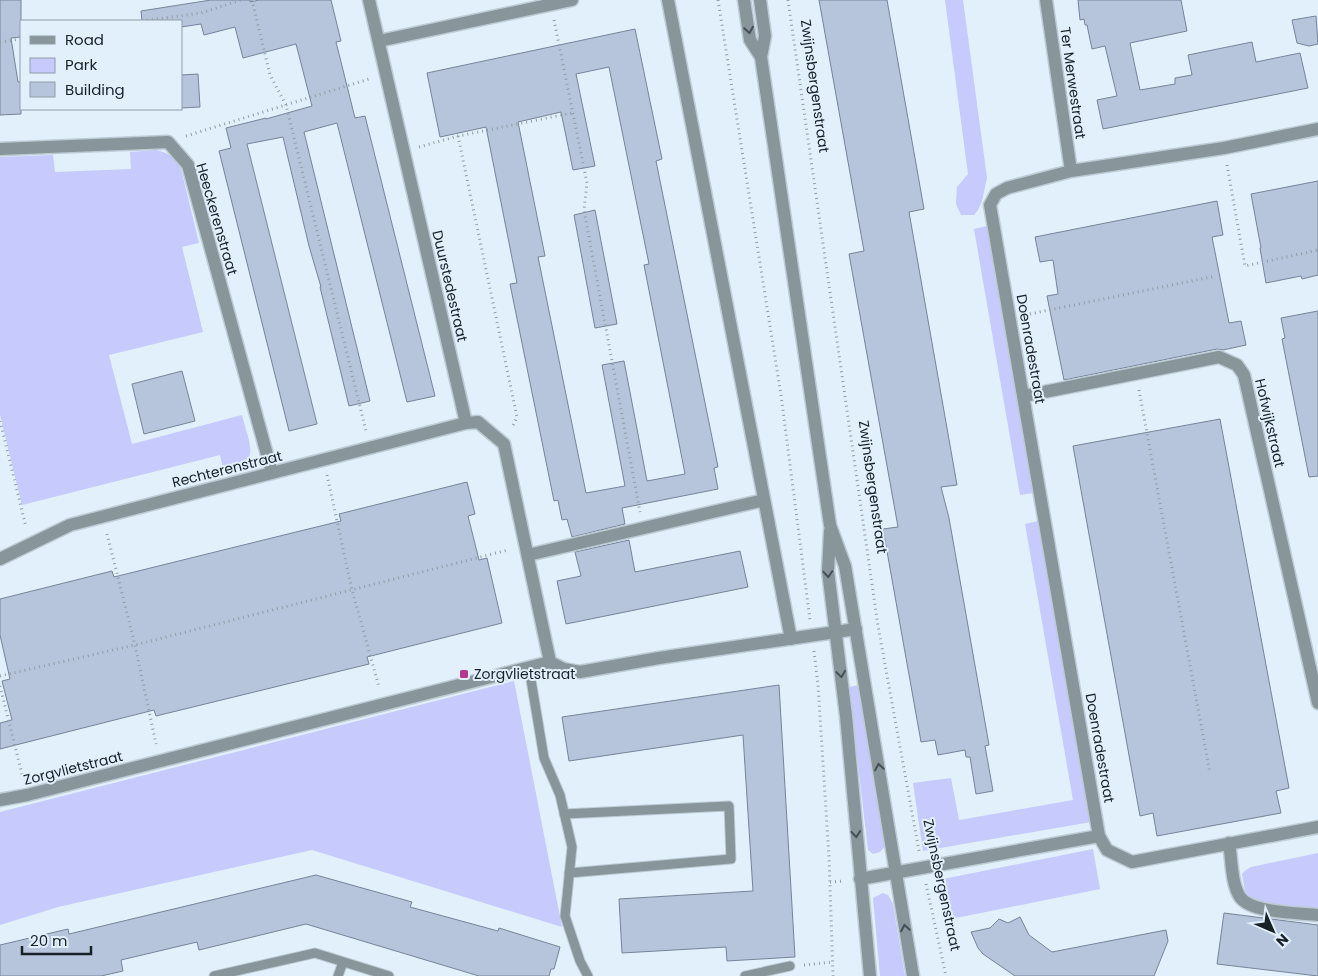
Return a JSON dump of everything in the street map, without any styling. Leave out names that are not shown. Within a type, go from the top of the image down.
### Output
[{"type":"street","name":"Duurstedestraat","points":[[369,0],[466,423]]},
{"type":"street","points":[[379,41],[572,0]]},
{"type":"street","points":[[668,0],[791,639]]},
{"type":"street","points":[[744,0],[750,40],[761,57]]},
{"type":"street","points":[[760,0],[765,36],[761,57],[830,525],[828,571],[846,716],[870,976]]},
{"type":"street","name":"Ter Merwestraat","points":[[1046,0],[1071,171]]},
{"type":"street","name":"Doenradestraat","points":[[1099,836],[990,205],[996,194],[1007,188],[1071,171],[1224,148],[1318,129]]},
{"type":"street","points":[[0,149],[168,142]]},
{"type":"street","name":"Heeckerenstraat","points":[[168,142],[188,165],[272,473]]},
{"type":"street","name":"Hofwijkstraat","points":[[1024,396],[1136,372],[1219,357],[1237,365],[1244,375],[1318,703]]},
{"type":"street","points":[[466,423],[478,422],[504,444],[550,662],[564,669],[580,672],[658,658],[856,629]]},
{"type":"street","name":"Rechterenstraat","points":[[0,559],[70,524],[371,449],[466,423]]},
{"type":"street","points":[[527,550],[643,528],[764,500]]},
{"type":"street","points":[[830,525],[845,566],[913,976]]},
{"type":"street","name":"Zorgvlietstraat","points":[[0,800],[160,762],[550,662]]},
{"type":"street","points":[[860,879],[1099,836],[1107,850],[1132,862],[1318,827]]},
{"type":"street","points":[[1230,844],[1235,884],[1240,898],[1250,906],[1263,909],[1318,915]]},
{"type":"lane","points":[[529,668],[544,758],[560,795],[572,847],[565,916],[580,961],[588,976]]},
{"type":"lane","points":[[564,814],[729,806],[731,859],[569,873]]},
{"type":"lane","points":[[214,976],[315,953],[390,976]]},
{"type":"lane","points":[[338,976],[343,962]]},
{"type":"lane","points":[[745,976],[790,966]]},
{"type":"path","points":[[149,20],[200,13],[241,0]]},
{"type":"path","points":[[252,0],[270,75],[286,105],[371,449]]},
{"type":"path","points":[[718,0],[781,395],[812,635],[820,714],[829,857],[833,976]]},
{"type":"path","name":"Zwijnsbergenstraat","points":[[788,0],[878,626],[923,869],[946,976]]},
{"type":"path","points":[[551,4],[587,183],[584,210],[643,528]]},
{"type":"path","points":[[0,42],[20,39]]},
{"type":"path","points":[[168,142],[386,74]]},
{"type":"path","points":[[404,151],[458,136],[572,113]]},
{"type":"path","points":[[458,136],[517,417],[504,444]]},
{"type":"path","points":[[1224,148],[1245,266],[1318,250]]},
{"type":"path","points":[[1010,318],[1216,276]]},
{"type":"path","points":[[1136,372],[1210,773]]},
{"type":"path","points":[[0,421],[30,544]]},
{"type":"path","points":[[324,460],[352,590],[384,705]]},
{"type":"path","points":[[102,516],[135,645],[160,762]]},
{"type":"path","points":[[0,676],[135,645],[352,590],[527,550]]},
{"type":"path","points":[[0,686],[27,795]]},
{"type":"path","points":[[790,966],[833,962]]},
{"type":"green space","points":[[945,0],[963,0],[987,178],[981,202],[974,215],[961,215],[956,204],[957,187],[968,174]]},
{"type":"green space","points":[[156,150],[171,156],[181,169],[199,243],[182,247],[203,332],[109,355],[132,444],[242,415],[250,444],[249,458],[244,464],[224,472],[220,455],[22,505],[0,415],[0,157],[53,155],[55,172],[131,169],[130,152]]},
{"type":"green space","points":[[987,226],[1033,493],[1020,495],[974,229]]},
{"type":"green space","points":[[1038,521],[1091,822],[923,851],[913,783],[951,778],[959,820],[1073,800],[1025,524]]},
{"type":"green space","points":[[514,681],[562,927],[312,850],[58,907],[0,925],[0,812]]},
{"type":"green space","points":[[859,685],[885,846],[880,852],[873,854],[868,850],[849,687]]},
{"type":"green space","points":[[1093,849],[1100,889],[946,920],[938,880]]},
{"type":"green space","points":[[1318,853],[1318,910],[1254,902],[1245,891],[1242,874],[1251,867]]},
{"type":"green space","points":[[883,893],[888,895],[893,904],[905,976],[880,976],[873,898]]},
{"type":"building","points":[[0,0],[21,0],[20,37],[11,38],[18,82],[20,82],[21,114],[0,115]]},
{"type":"building","points":[[211,0],[250,0],[250,2],[259,0],[331,0],[341,41],[336,42],[355,118],[365,116],[435,396],[407,402],[337,123],[304,132],[370,401],[349,406],[283,137],[247,144],[317,424],[289,431],[219,151],[231,148],[226,128],[312,106],[296,44],[243,58],[235,27],[204,35],[201,24],[182,27],[182,20],[142,20],[141,11]]},
{"type":"building","points":[[819,0],[887,0],[924,209],[909,212],[957,485],[941,487],[949,518],[989,745],[985,746],[993,791],[976,794],[970,757],[966,757],[965,750],[938,755],[935,740],[921,742],[883,529],[898,527],[849,254],[864,251]]},
{"type":"building","points":[[1078,0],[1181,0],[1187,31],[1130,43],[1140,90],[1175,84],[1175,78],[1192,75],[1188,55],[1252,42],[1256,62],[1300,53],[1308,88],[1103,129],[1097,100],[1117,96],[1105,46],[1092,49],[1087,25],[1085,25],[1084,19],[1080,20]]},
{"type":"building","points":[[1316,16],[1318,44],[1309,46],[1297,43],[1292,20]]},
{"type":"building","points":[[635,29],[662,159],[656,161],[718,467],[714,468],[718,489],[622,508],[625,524],[572,537],[567,519],[562,520],[558,500],[554,501],[510,284],[517,283],[486,127],[440,137],[427,73]],"holes":[[[609,67],[649,264],[644,265],[685,474],[647,481],[624,361],[602,365],[625,486],[586,493],[538,257],[545,256],[518,122],[561,112],[573,170],[595,166],[576,74]]]},
{"type":"building","points":[[198,74],[200,107],[182,108],[182,75]]},
{"type":"building","points":[[1318,181],[1318,275],[1302,279],[1301,276],[1266,283],[1251,194]]},
{"type":"building","points":[[1217,201],[1223,235],[1212,237],[1229,323],[1241,321],[1246,345],[1223,350],[1217,349],[1064,380],[1047,296],[1058,294],[1053,260],[1040,262],[1035,237]]},
{"type":"building","points":[[595,210],[617,324],[595,328],[574,215]]},
{"type":"building","points":[[1318,311],[1318,476],[1309,477],[1282,339],[1285,338],[1281,318]]},
{"type":"building","points":[[182,371],[195,421],[144,434],[132,384]]},
{"type":"building","points":[[1220,419],[1289,788],[1276,791],[1281,813],[1157,836],[1153,813],[1140,816],[1073,446]]},
{"type":"building","points":[[467,482],[475,514],[468,516],[479,560],[487,558],[502,623],[367,657],[369,664],[156,716],[154,710],[0,749],[0,723],[12,720],[2,681],[10,679],[0,635],[0,599],[112,571],[114,577],[341,521],[339,514]]},
{"type":"building","points":[[629,540],[635,572],[740,551],[748,587],[566,624],[557,581],[581,576],[575,552]]},
{"type":"building","points":[[779,685],[795,957],[727,961],[726,947],[622,953],[619,899],[753,891],[743,735],[569,761],[562,717]]},
{"type":"building","points":[[316,875],[412,902],[410,907],[498,931],[499,928],[560,947],[554,969],[551,969],[549,976],[479,976],[306,924],[199,950],[197,942],[121,960],[123,971],[101,976],[0,976],[0,945],[68,929],[69,934]]},
{"type":"building","points":[[1224,913],[1318,925],[1318,976],[1217,964]]},
{"type":"building","points":[[1020,917],[1029,935],[1052,952],[1166,930],[1168,941],[1154,976],[1015,976],[983,954],[978,948],[971,932],[990,928],[999,919],[1008,923]]},
{"type":"place","name":"Zorgvlietstraat","points":[[464,674]]}]
